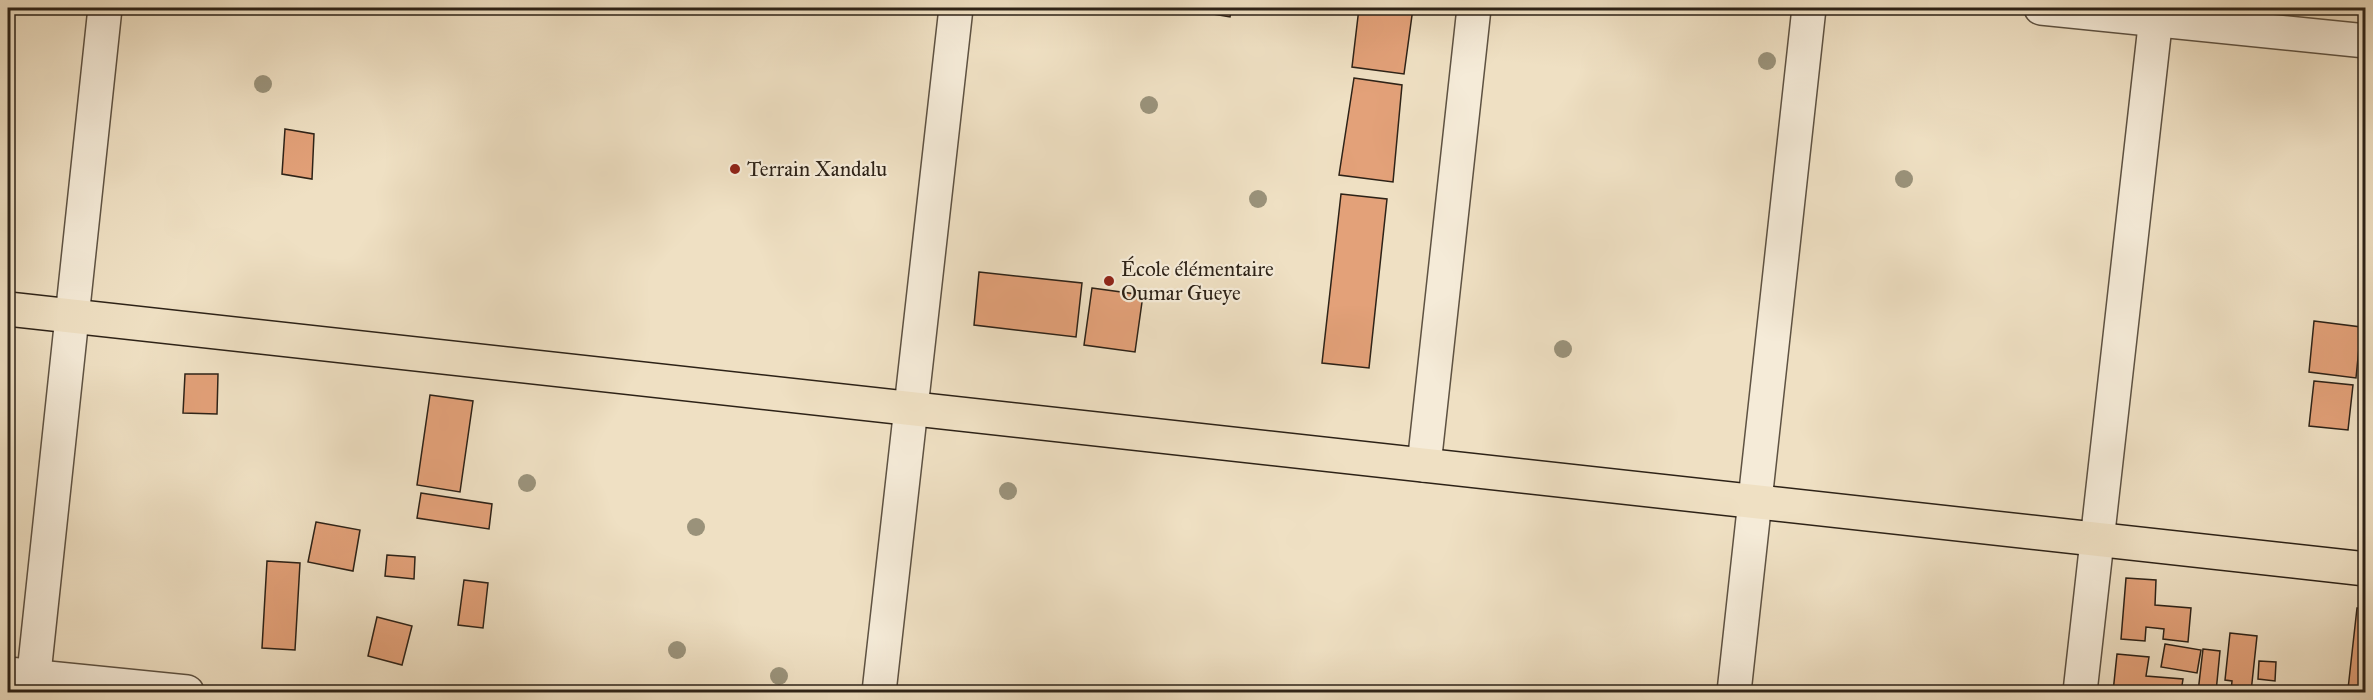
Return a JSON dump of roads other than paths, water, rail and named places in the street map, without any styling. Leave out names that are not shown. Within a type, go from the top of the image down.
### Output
[{"type":"main road","points":[[8,309],[2366,569]]},
{"type":"street","points":[[105,8],[72,316],[25,681],[187,693]]},
{"type":"street","points":[[879,693],[956,8]]},
{"type":"street","points":[[1424,465],[1474,8]]},
{"type":"street","points":[[1734,693],[1809,8]]},
{"type":"street","points":[[2041,8],[2156,14],[2366,41]]},
{"type":"street","points":[[2080,693],[2156,14]]},
{"type":"place","name":"Terrain Xandalu","points":[[735,169]]},
{"type":"place","name":"École élémentaire Oumar Gueye","points":[[1109,281]]}]
